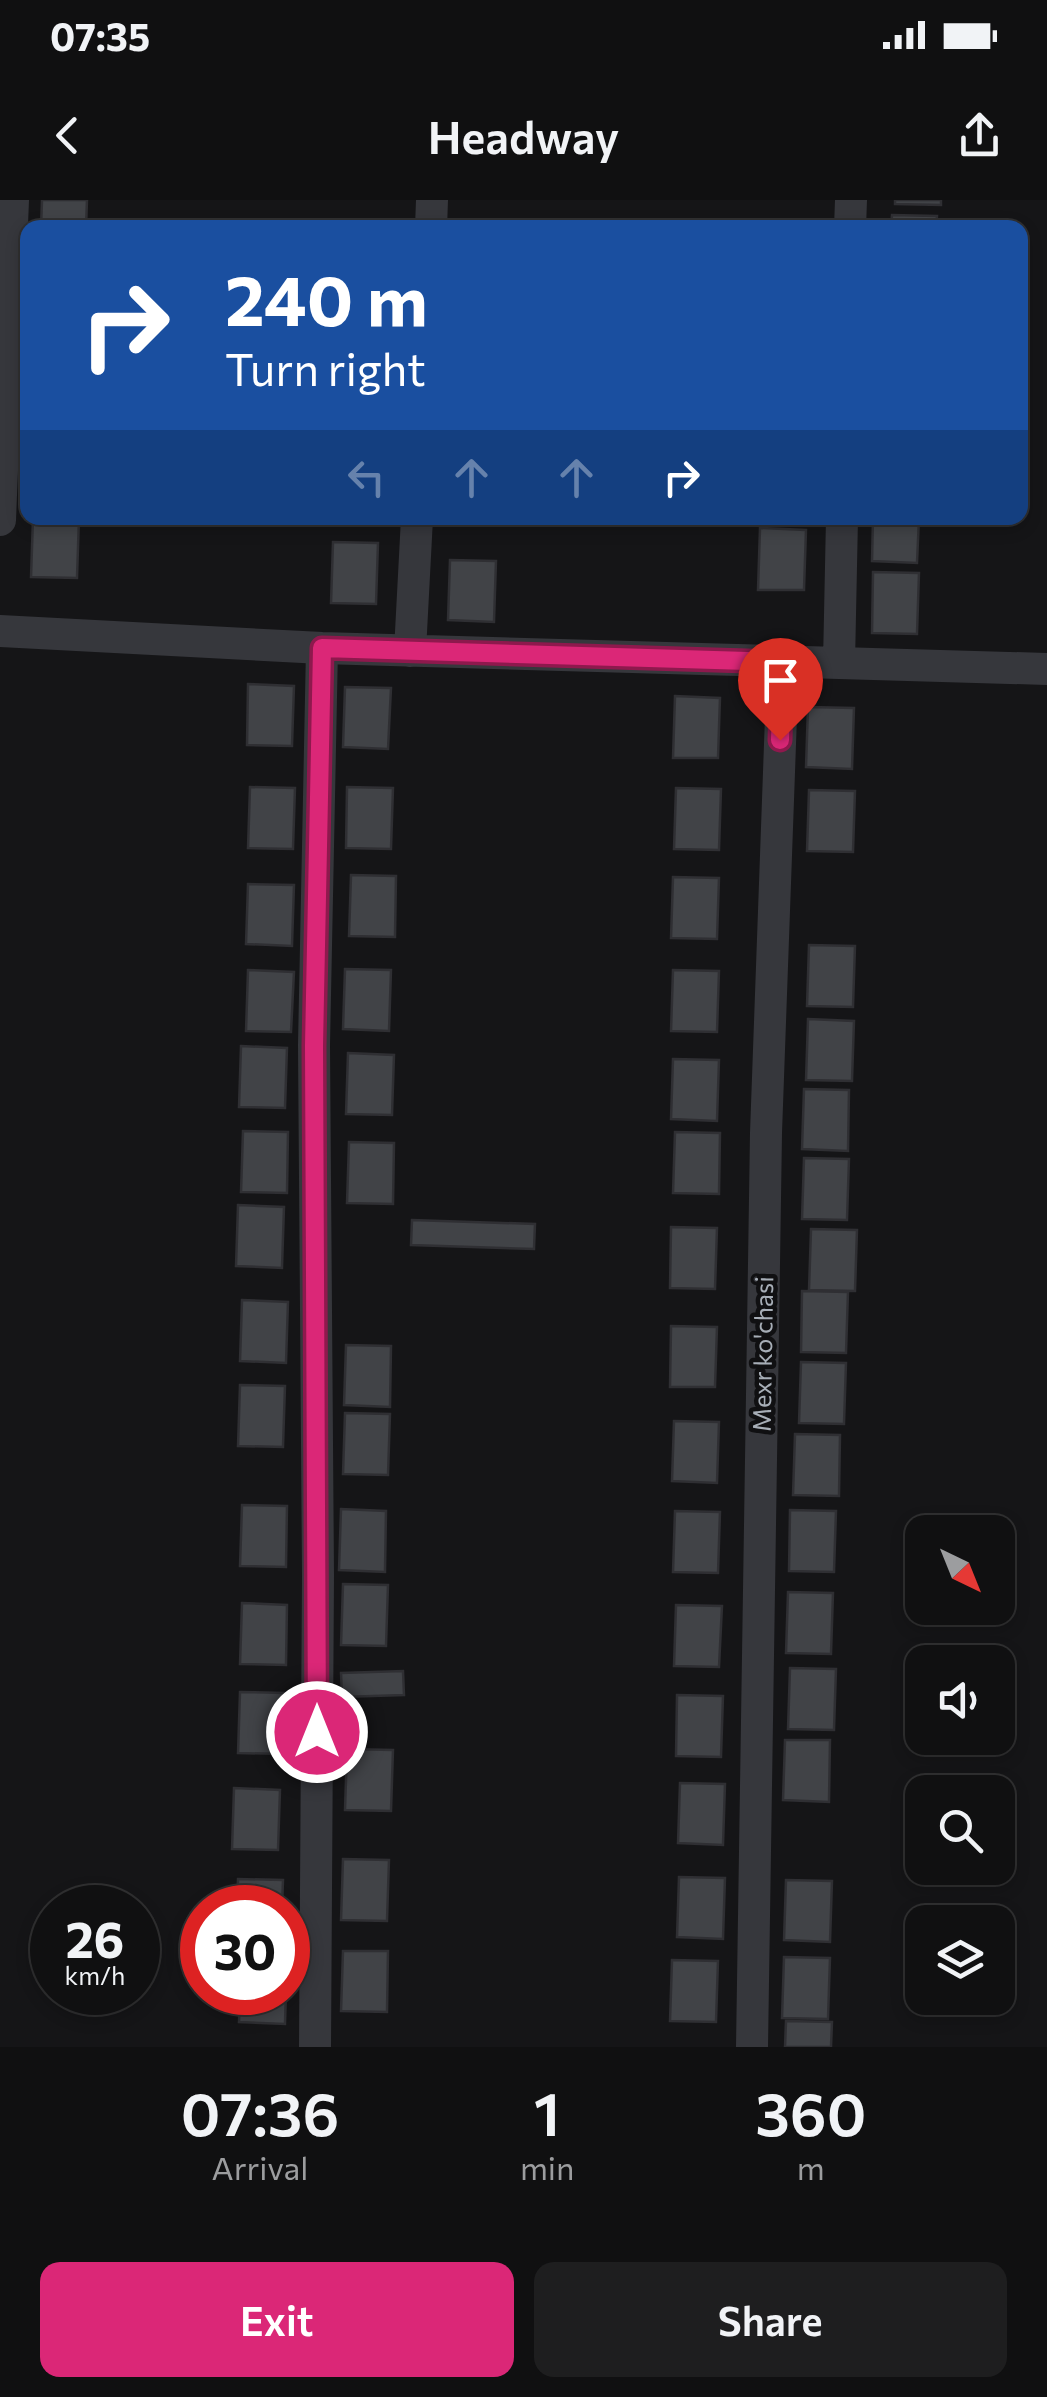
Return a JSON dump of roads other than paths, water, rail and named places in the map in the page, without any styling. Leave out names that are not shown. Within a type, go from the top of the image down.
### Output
[{"type":"street","points":[[0,520],[13,200]]},
{"type":"street","points":[[410,651],[417,525]]},
{"type":"street","points":[[838,663],[842,525]]},
{"type":"street","points":[[0,630],[322,648],[1047,669]]},
{"type":"street","points":[[314,2047],[318,1575],[314,1046],[322,648]]},
{"type":"street","name":"Mexr ko'chasi","points":[[752,2047],[766,1132],[782,662]]}]
